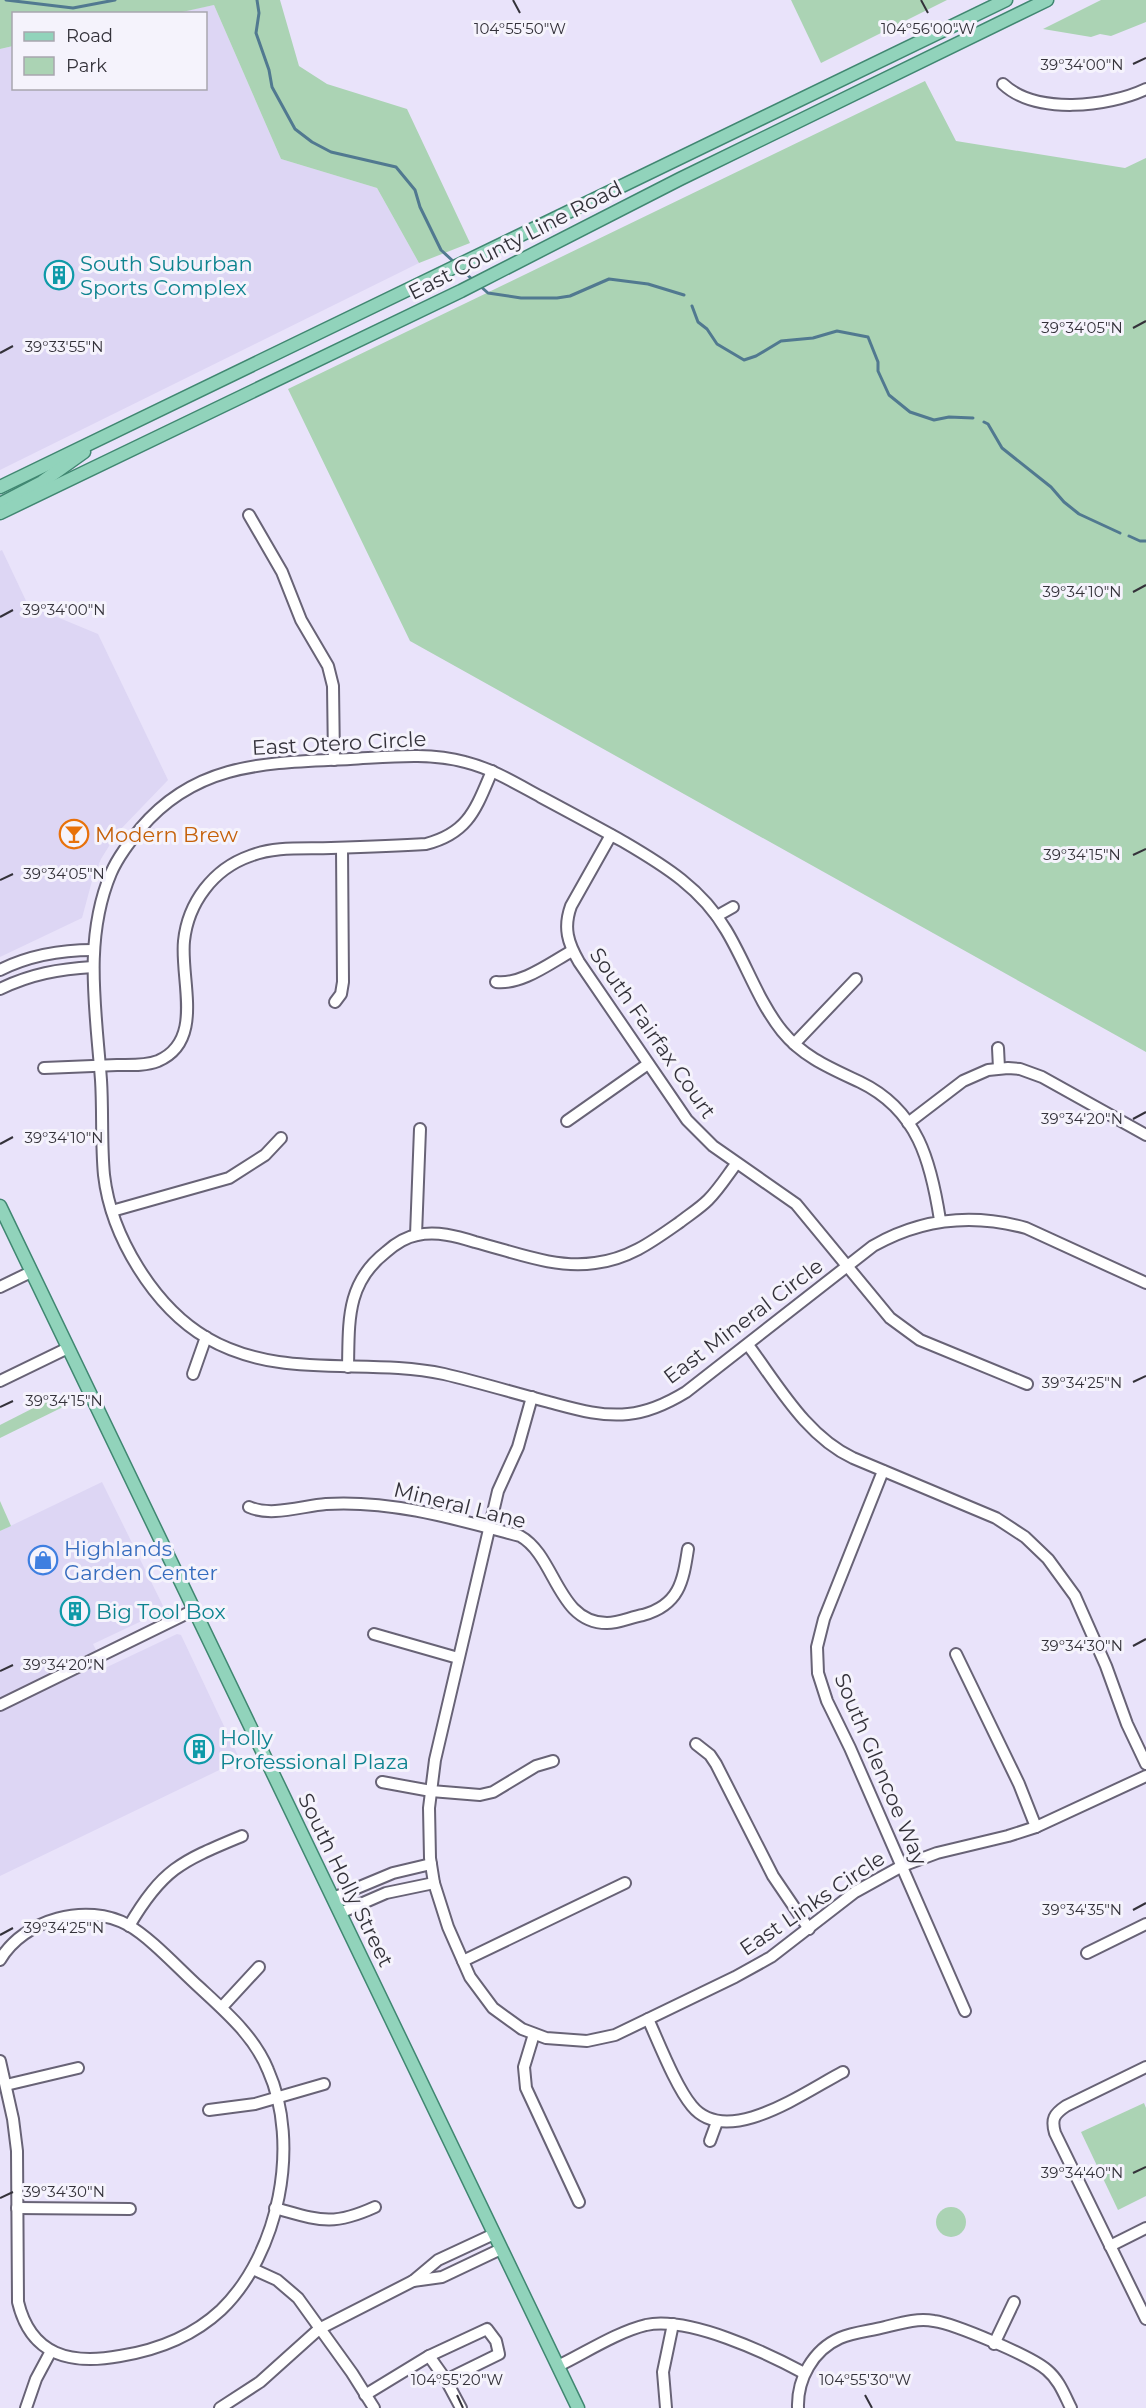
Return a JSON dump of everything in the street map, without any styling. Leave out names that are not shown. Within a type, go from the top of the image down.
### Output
[{"type":"main road","name":"East County Line Road","points":[[0,487],[1006,0]]},
{"type":"main road","name":"East County Line Road","points":[[0,513],[461,291],[680,179],[1047,0]]},
{"type":"main road","points":[[0,504],[42,482],[106,435]]},
{"type":"main road","name":"South Holly Street","points":[[0,1206],[578,2408]]},
{"type":"street","points":[[1003,84],[1023,97],[1064,105],[1107,102],[1146,89]]},
{"type":"street","points":[[249,515],[282,572],[301,620],[328,666],[333,686],[334,760]]},
{"type":"street","name":"East Otero Circle","points":[[93,951],[98,912],[114,866],[146,822],[171,799],[204,780],[232,770],[274,763],[434,757],[463,761],[492,771],[611,835],[691,886],[717,916],[770,1014],[794,1044],[813,1060],[872,1088],[893,1105],[908,1123],[921,1142],[929,1164],[940,1220]]},
{"type":"street","points":[[44,1068],[151,1063],[165,1057],[178,1045],[186,1029],[187,1020],[184,942],[187,924],[198,898],[219,874],[237,861],[262,852],[426,844],[441,840],[462,828],[469,819],[492,771]]},
{"type":"street","name":"South Fairfax Court","points":[[611,835],[577,892],[567,916],[567,934],[572,951],[687,1120],[713,1146],[736,1164],[796,1204],[881,1310],[902,1329],[920,1340],[1027,1384]]},
{"type":"street","points":[[335,1002],[341,994],[343,982],[342,848]]},
{"type":"street","points":[[717,916],[733,907]]},
{"type":"street","points":[[0,970],[24,959],[40,955],[63,951],[93,951]]},
{"type":"street","name":"East Mineral Circle","points":[[93,951],[104,1175],[112,1211],[129,1253],[167,1305],[206,1337],[249,1356],[280,1364],[422,1371],[590,1412],[628,1414],[660,1406],[686,1392],[873,1246],[895,1234],[940,1220],[981,1219],[1026,1228],[1146,1283]]},
{"type":"street","points":[[496,982],[504,983],[519,978],[572,951]]},
{"type":"street","points":[[0,989],[29,975],[93,967]]},
{"type":"street","points":[[794,1044],[856,979]]},
{"type":"street","points":[[998,1048],[999,1068]]},
{"type":"street","points":[[567,1121],[648,1064]]},
{"type":"street","points":[[908,1123],[974,1075],[999,1068],[1020,1069],[1042,1077],[1146,1135]]},
{"type":"street","points":[[416,1235],[420,1129]]},
{"type":"street","points":[[112,1211],[229,1178],[265,1155],[281,1138]]},
{"type":"street","points":[[348,1367],[349,1311],[358,1284],[382,1254],[397,1243],[416,1235],[451,1235],[566,1264],[607,1261],[648,1245],[701,1207],[736,1164]]},
{"type":"street","points":[[0,1287],[32,1272]]},
{"type":"street","points":[[193,1374],[206,1337]]},
{"type":"street","points":[[748,1345],[813,1430],[842,1453],[996,1518],[1025,1537],[1048,1558],[1075,1596],[1106,1666],[1127,1724],[1146,1764]]},
{"type":"street","points":[[0,1381],[68,1348]]},
{"type":"street","name":"East Links Circle","points":[[532,1397],[521,1439],[498,1491],[435,1760],[428,1828],[434,1882],[448,1927],[463,1961],[478,1990],[493,2008],[516,2026],[559,2041],[587,2041],[615,2035],[756,1965],[784,1948],[855,1892],[902,1866],[937,1853],[1036,1827],[1146,1776]]},
{"type":"street","name":"South Glencoe Way","points":[[883,1471],[824,1619],[817,1647],[817,1661],[821,1686],[827,1701],[965,2011]]},
{"type":"street","name":"Mineral Lane","points":[[249,1507],[267,1512],[339,1503],[378,1505],[423,1511],[528,1540],[540,1553],[574,1609],[584,1617],[604,1623],[654,1612],[673,1598],[683,1579],[688,1549]]},
{"type":"street","points":[[0,1705],[194,1610]]},
{"type":"street","points":[[374,1634],[458,1658]]},
{"type":"street","points":[[956,1654],[1019,1784],[1036,1827]]},
{"type":"street","points":[[696,1744],[710,1755],[716,1764],[773,1876],[809,1929]]},
{"type":"street","points":[[382,1782],[430,1791],[487,1794],[536,1766],[554,1761]]},
{"type":"street","points":[[129,1926],[151,1891],[170,1871],[190,1859],[242,1836]]},
{"type":"street","points":[[333,1898],[393,1873],[431,1864]]},
{"type":"street","points":[[340,1913],[386,1893],[434,1882]]},
{"type":"street","points":[[463,1961],[625,1883]]},
{"type":"street","points":[[0,1960],[9,1947],[25,1934],[63,1917],[96,1915],[129,1926],[222,2007],[256,2047],[268,2070],[277,2097],[283,2127],[284,2153],[275,2208],[266,2240],[252,2269],[233,2297],[211,2318],[188,2334],[162,2347],[137,2353],[87,2360],[63,2357],[41,2343],[28,2326],[18,2302],[17,2151],[0,2061]]},
{"type":"street","points":[[1087,1953],[1146,1924]]},
{"type":"street","points":[[222,2007],[260,1967]]},
{"type":"street","points":[[648,2019],[688,2101],[702,2115],[717,2122],[727,2123],[753,2118],[843,2072]]},
{"type":"street","points":[[534,2034],[524,2067],[526,2088],[579,2202]]},
{"type":"street","points":[[1146,2067],[1066,2106],[1056,2112],[1052,2122],[1146,2319]]},
{"type":"street","points":[[6,2085],[78,2068]]},
{"type":"street","points":[[209,2110],[247,2105],[324,2084]]},
{"type":"street","points":[[710,2140],[717,2122]]},
{"type":"street","points":[[275,2208],[323,2221],[332,2221],[350,2218],[375,2207]]},
{"type":"street","points":[[17,2208],[130,2209]]},
{"type":"street","points":[[1110,2246],[1146,2228]]},
{"type":"street","points":[[220,2408],[260,2382],[319,2329],[413,2281],[438,2260],[494,2234]]},
{"type":"street","points":[[413,2281],[442,2277],[501,2248]]},
{"type":"street","points":[[252,2269],[277,2280],[292,2291],[352,2373],[374,2408]]},
{"type":"street","points":[[994,2344],[1014,2302]]},
{"type":"street","points":[[798,2408],[798,2394],[804,2373],[823,2349],[840,2338],[910,2321],[937,2321],[1038,2363],[1059,2384],[1071,2408]]},
{"type":"street","points":[[558,2366],[635,2329],[653,2324],[674,2324],[694,2328],[756,2350],[804,2373]]},
{"type":"street","points":[[666,2408],[663,2372],[674,2324]]},
{"type":"street","points":[[365,2395],[429,2356],[487,2329],[496,2341],[499,2354],[446,2380]]},
{"type":"street","points":[[26,2408],[36,2379],[51,2351]]},
{"type":"street","points":[[429,2356],[446,2380],[461,2408]]},
{"type":"shaded area","points":[[214,5],[281,159],[377,188],[419,263],[0,470],[0,49],[12,46],[12,90],[207,90],[207,12],[178,12]]},
{"type":"shaded area","points":[[2,550],[28,605],[98,634],[168,780],[117,833],[101,859],[92,881],[82,918],[0,957],[0,551]]},
{"type":"shaded area","points":[[102,1482],[165,1610],[93,1644],[105,1668],[177,1634],[181,1635],[240,1760],[0,1876],[0,1531]]},
{"type":"green space","points":[[0,0],[280,0],[299,66],[327,84],[407,109],[470,243],[419,263],[377,188],[281,159],[214,5],[182,12],[12,12],[12,46],[0,49]]},
{"type":"green space","points":[[791,0],[947,0],[821,63]]},
{"type":"green space","points":[[1101,0],[1146,0],[1146,22],[1111,36],[1100,34],[1091,37],[1043,29]]},
{"type":"green space","points":[[925,81],[956,141],[1125,168],[1146,158],[1146,1052],[410,641],[288,389]]},
{"type":"green space","points":[[57,1396],[63,1407],[0,1438],[0,1425]]},
{"type":"green space","points":[[0,1501],[11,1526],[0,1531]]},
{"type":"green space","points":[[1144,2103],[1146,2108],[1146,2196],[1118,2210],[1081,2132]]},
{"type":"green space","points":[[951,2207],[962,2211],[966,2222],[962,2233],[951,2237],[940,2233],[936,2222],[940,2211]]},
{"type":"waterway","points":[[6,0],[73,8],[115,0]]},
{"type":"waterway","points":[[257,0],[259,13],[256,33],[269,70],[272,87],[295,129],[312,142],[331,152],[396,167],[415,190],[420,207],[441,250],[454,262]]},
{"type":"waterway","points":[[461,269],[474,281]]},
{"type":"waterway","points":[[479,285],[488,293],[521,298],[557,298],[570,296],[609,279],[648,284],[684,295]]},
{"type":"waterway","points":[[692,306],[698,322],[707,329],[717,344],[744,360],[756,356],[781,341],[813,338],[837,331],[868,337],[878,362],[878,371],[889,395],[910,412],[934,420],[949,417],[973,418]]},
{"type":"waterway","points":[[984,422],[988,424],[1002,448],[1051,487],[1064,502],[1079,514],[1120,533]]},
{"type":"waterway","points":[[1129,536],[1146,541]]},
{"type":"place","name":"South Suburban Sports Complex","points":[[59,275]]},
{"type":"place","name":"Modern Brew","points":[[74,834]]},
{"type":"place","name":"Highlands Garden Center","points":[[43,1560]]},
{"type":"place","name":"Big Tool Box","points":[[75,1611]]},
{"type":"place","name":"Holly Professional Plaza","points":[[199,1749]]}]
